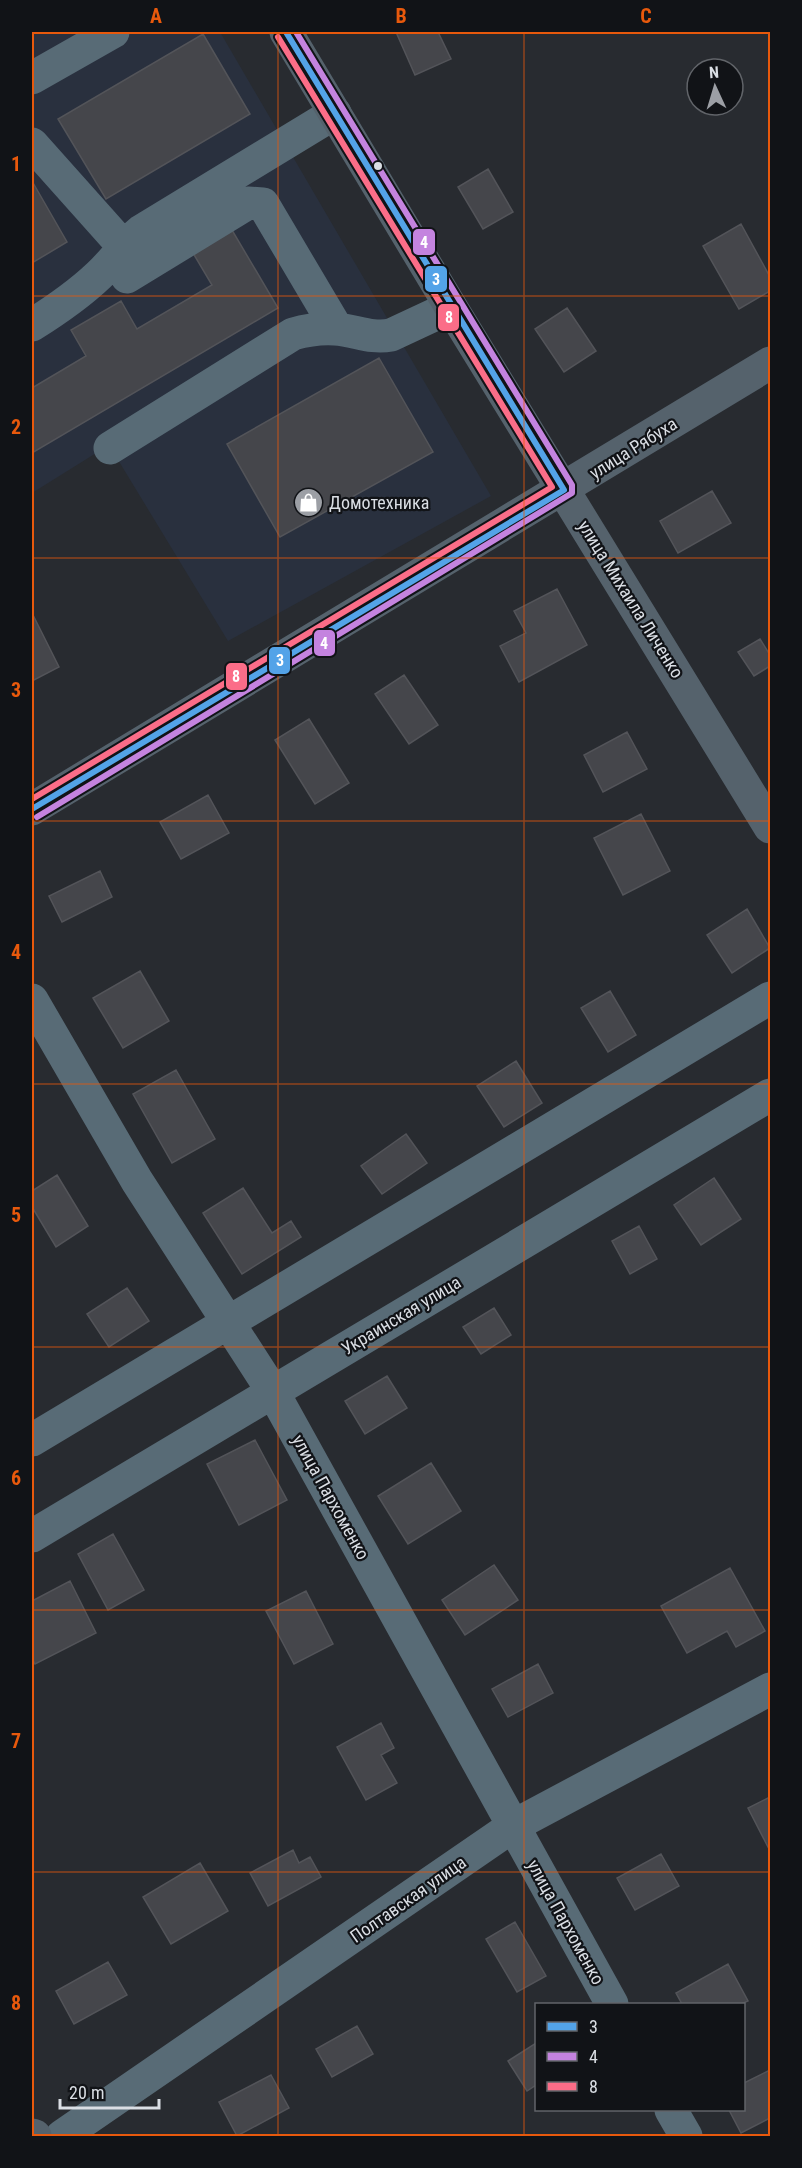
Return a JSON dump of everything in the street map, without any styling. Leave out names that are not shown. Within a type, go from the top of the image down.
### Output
[{"type":"main road","name":"улица Михаила Личенко","points":[[286,32],[451,307],[771,826]]},
{"type":"main road","name":"улица Рябуха","points":[[32,809],[771,363]]},
{"type":"street","points":[[32,78],[113,32]]},
{"type":"street","points":[[125,262],[141,231],[335,113]]},
{"type":"street","points":[[32,144],[125,262]]},
{"type":"street","points":[[32,325],[75,297],[102,272],[248,203],[263,204],[337,329]]},
{"type":"street","points":[[110,448],[293,334],[313,328],[337,329],[371,337],[391,335],[451,307]]},
{"type":"street","points":[[32,1440],[771,998]]},
{"type":"street","name":"улица Пархоменко","points":[[32,1000],[137,1181],[273,1392],[611,2003]]},
{"type":"street","name":"Украинская улица","points":[[32,1536],[771,1095]]},
{"type":"street","name":"Полтавская улица","points":[[62,2136],[513,1826],[771,1689]]},
{"type":"street","points":[[672,2111],[686,2136]]},
{"type":"shaded area","points":[[32,32],[220,32],[491,496],[228,641],[109,445],[32,493]]},
{"type":"building","points":[[396,32],[438,32],[451,59],[415,75]]},
{"type":"building","points":[[203,34],[250,114],[106,199],[58,119]]},
{"type":"building","points":[[488,169],[513,212],[483,229],[458,187]]},
{"type":"building","points":[[32,181],[67,242],[32,263]]},
{"type":"building","points":[[741,224],[770,277],[770,291],[739,309],[703,246]]},
{"type":"building","points":[[229,225],[278,308],[32,453],[32,388],[86,356],[71,330],[121,301],[137,329],[212,285],[190,248]]},
{"type":"building","points":[[567,308],[596,351],[564,372],[535,329]]},
{"type":"building","points":[[379,358],[433,452],[280,537],[227,444]]},
{"type":"building","points":[[712,491],[731,523],[678,553],[660,521]]},
{"type":"building","points":[[557,589],[587,645],[519,682],[500,646],[526,633],[514,611]]},
{"type":"building","points":[[32,613],[59,667],[32,681]]},
{"type":"building","points":[[760,639],[770,655],[770,666],[754,676],[738,652]]},
{"type":"building","points":[[404,675],[438,725],[409,744],[375,694]]},
{"type":"building","points":[[309,719],[349,783],[315,804],[275,740]]},
{"type":"building","points":[[627,732],[647,769],[603,792],[584,755]]},
{"type":"building","points":[[208,795],[229,833],[181,859],[160,822]]},
{"type":"building","points":[[641,814],[670,871],[623,895],[594,838]]},
{"type":"building","points":[[100,871],[112,897],[62,922],[49,896]]},
{"type":"building","points":[[747,909],[770,948],[732,973],[707,935]]},
{"type":"building","points":[[140,971],[169,1021],[123,1048],[93,998]]},
{"type":"building","points":[[610,991],[636,1035],[608,1052],[581,1008]]},
{"type":"building","points":[[516,1061],[542,1103],[504,1127],[477,1086]]},
{"type":"building","points":[[176,1070],[215,1139],[172,1163],[133,1094]]},
{"type":"building","points":[[406,1134],[427,1163],[382,1194],[361,1166]]},
{"type":"building","points":[[57,1175],[88,1226],[56,1247],[32,1207],[32,1191]]},
{"type":"building","points":[[714,1178],[741,1219],[701,1245],[674,1205]]},
{"type":"building","points":[[243,1188],[272,1233],[291,1221],[301,1237],[242,1274],[203,1213]]},
{"type":"building","points":[[639,1226],[657,1259],[630,1274],[612,1241]]},
{"type":"building","points":[[127,1288],[149,1321],[109,1347],[87,1314]]},
{"type":"building","points":[[494,1308],[511,1335],[481,1354],[463,1327]]},
{"type":"building","points":[[387,1376],[407,1408],[365,1434],[345,1401]]},
{"type":"building","points":[[255,1440],[287,1500],[239,1525],[207,1464]]},
{"type":"building","points":[[431,1463],[461,1511],[408,1544],[378,1496]]},
{"type":"building","points":[[113,1534],[144,1590],[108,1610],[78,1554]]},
{"type":"building","points":[[494,1565],[518,1600],[465,1635],[442,1600]]},
{"type":"building","points":[[730,1568],[765,1631],[736,1647],[727,1631],[687,1653],[661,1606]]},
{"type":"building","points":[[70,1581],[96,1633],[35,1664],[32,1658],[32,1601]]},
{"type":"building","points":[[306,1591],[333,1644],[294,1664],[266,1611]]},
{"type":"building","points":[[538,1664],[553,1693],[508,1717],[492,1689]]},
{"type":"building","points":[[381,1723],[394,1748],[381,1755],[397,1783],[366,1800],[337,1747]]},
{"type":"building","points":[[770,1797],[770,1851],[748,1808]]},
{"type":"building","points":[[293,1850],[299,1863],[310,1857],[321,1877],[268,1906],[250,1873]]},
{"type":"building","points":[[661,1854],[679,1886],[635,1910],[617,1878]]},
{"type":"building","points":[[200,1863],[228,1911],[171,1944],[143,1897]]},
{"type":"building","points":[[515,1922],[546,1976],[517,1992],[486,1939]]},
{"type":"building","points":[[108,1962],[127,1995],[74,2024],[56,1991]]},
{"type":"building","points":[[728,1964],[748,2001],[743,2003],[681,2003],[676,1993]]},
{"type":"building","points":[[357,2026],[373,2054],[332,2077],[316,2049]]},
{"type":"building","points":[[535,2044],[535,2086],[527,2091],[508,2061]]},
{"type":"building","points":[[770,2070],[770,2118],[741,2133],[730,2111],[745,2111],[745,2082]]},
{"type":"building","points":[[271,2075],[289,2108],[237,2136],[219,2102]]},
{"type":"transit line","name":"3","points":[[32,809],[564,490],[286,32]]},
{"type":"transit line","name":"4","points":[[37,817],[572,493],[572,485],[296,32]]},
{"type":"transit line","name":"8","points":[[32,799],[552,487],[278,37]]},
{"type":"place","name":"Домотехника","points":[[308,502]]}]
